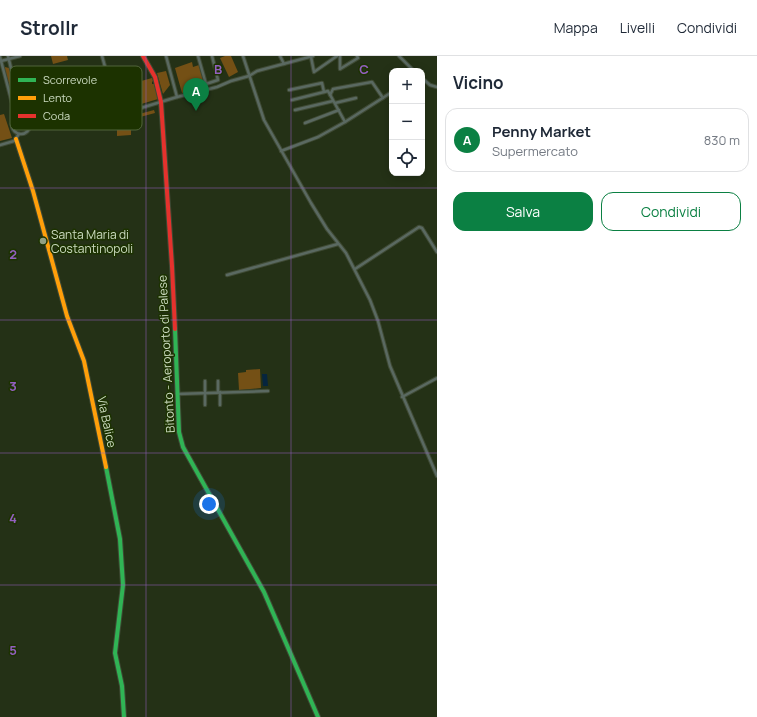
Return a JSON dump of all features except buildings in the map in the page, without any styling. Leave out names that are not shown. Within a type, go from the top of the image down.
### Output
[{"type":"main road","name":"Bitonto - Aeroporto di Palese","points":[[143,56],[155,77],[161,102],[172,266],[179,432],[183,447],[264,592],[318,717]]},
{"type":"main road","name":"Via Balice","points":[[16,139],[27,172],[67,316],[84,361],[119,532],[123,584],[115,653],[122,686],[124,717]]},
{"type":"street","points":[[1,61],[20,56]]},
{"type":"street","points":[[102,56],[105,66]]},
{"type":"street","points":[[166,56],[177,98]]},
{"type":"street","points":[[198,56],[206,84],[218,80],[212,56]]},
{"type":"street","points":[[243,56],[261,113],[311,203],[355,269],[370,300],[378,321],[387,359],[437,476]]},
{"type":"street","points":[[280,56],[284,64]]},
{"type":"street","points":[[142,108],[217,87],[231,81],[250,76],[257,71],[302,58],[312,57],[314,72],[336,56]]},
{"type":"street","points":[[340,56],[340,69],[358,58],[357,56]]},
{"type":"street","points":[[398,56],[411,68]]},
{"type":"street","points":[[0,57],[10,95]]},
{"type":"street","points":[[3,68],[6,64],[10,66],[8,58]]},
{"type":"street","points":[[425,81],[430,85],[437,87]]},
{"type":"street","points":[[330,95],[333,89],[372,82],[383,98]]},
{"type":"street","points":[[289,90],[322,83],[324,92]]},
{"type":"street","points":[[292,100],[328,91],[345,122]]},
{"type":"street","points":[[281,151],[318,138],[389,94]]},
{"type":"street","points":[[295,110],[356,98]]},
{"type":"street","points":[[305,123],[339,110]]},
{"type":"street","points":[[13,130],[23,134],[28,130]]},
{"type":"street","points":[[0,144],[14,141],[19,134]]},
{"type":"street","points":[[355,269],[419,227],[422,228],[437,252]]},
{"type":"street","points":[[227,275],[339,244]]},
{"type":"street","points":[[402,397],[437,378]]},
{"type":"street","points":[[205,380],[206,405]]},
{"type":"street","points":[[218,381],[220,405]]},
{"type":"street","points":[[177,394],[268,391]]},
{"type":"shaded area","points":[[51,56],[67,56],[68,60],[53,64]]},
{"type":"shaded area","points":[[231,56],[238,72],[229,77],[220,58]]},
{"type":"shaded area","points":[[192,62],[193,67],[199,65],[205,87],[182,93],[175,68]]},
{"type":"shaded area","points":[[4,68],[9,68],[10,72],[10,92]]},
{"type":"shaded area","points":[[166,71],[170,85],[163,94],[157,73]]},
{"type":"shaded area","points":[[152,78],[152,84],[154,84],[158,99],[142,104],[142,81]]},
{"type":"shaded area","points":[[154,110],[155,113],[142,116],[142,113]]},
{"type":"shaded area","points":[[4,114],[12,138],[0,141],[0,115]]},
{"type":"shaded area","points":[[117,130],[131,130],[131,135],[117,136]]},
{"type":"shaded area","points":[[260,369],[261,388],[239,390],[238,373],[246,372],[246,370]]},
{"type":"water","points":[[262,374],[267,374],[268,386],[263,386]]},
{"type":"traffic: fast","points":[[175,329],[179,432],[183,447],[264,592],[318,717]]},
{"type":"traffic: fast","points":[[106,467],[120,539],[123,585],[115,653],[122,686],[124,717]]},
{"type":"traffic: slow","points":[[16,139],[33,191],[67,316],[84,361],[106,467]]},
{"type":"traffic: jam","points":[[143,56],[155,77],[161,102],[175,329]]},
{"type":"place","name":"Penny Market","points":[[196,111]]},
{"type":"place","name":"Santa Maria di Costantinopoli","points":[[43,241]]}]
